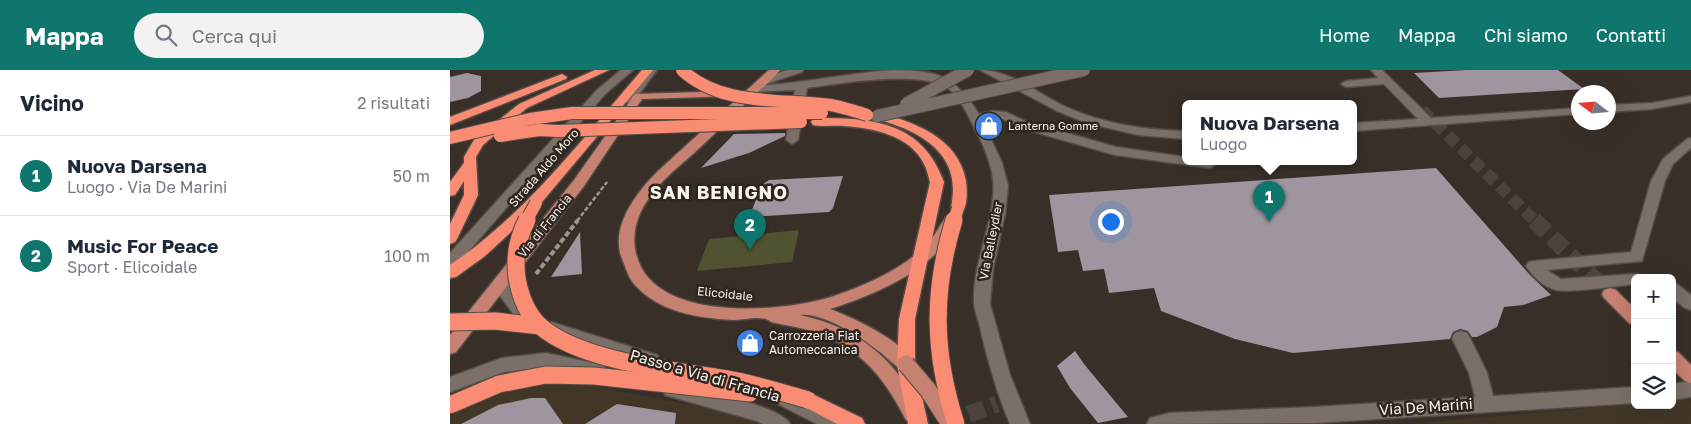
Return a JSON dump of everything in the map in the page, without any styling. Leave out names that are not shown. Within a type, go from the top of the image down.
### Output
[{"type":"highway","points":[[450,121],[580,70]]},
{"type":"highway","points":[[450,239],[471,195],[470,164],[473,150],[478,143],[523,106],[604,70]]},
{"type":"highway","name":"Strada Aldo Moro","points":[[450,273],[506,233],[536,203],[648,70]]},
{"type":"highway","points":[[682,70],[698,86],[721,94],[834,106],[872,116]]},
{"type":"highway","name":"Elicoidale","points":[[450,138],[530,119],[572,113],[844,113],[900,122],[916,129],[944,149],[955,166],[962,193],[941,271],[937,324],[939,355],[945,391],[956,424]]},
{"type":"highway","points":[[450,148],[506,135],[539,130],[558,132],[824,122],[879,126],[899,134],[918,146],[934,169],[937,182],[922,256]]},
{"type":"highway","points":[[450,192],[470,164]]},
{"type":"highway","points":[[536,203],[519,231],[515,255],[522,299],[528,312],[540,326]]},
{"type":"highway","name":"Elicoidale","points":[[917,423],[906,364],[907,319],[912,289],[922,256]]},
{"type":"highway","points":[[450,322],[514,321],[540,326],[576,345],[626,360],[744,382],[808,400],[855,424]]},
{"type":"highway","points":[[450,405],[487,388],[516,379],[551,374],[583,374],[808,400]]},
{"type":"main road","name":"Elicoidale","points":[[775,70],[662,176],[636,208],[626,237],[631,267],[640,280],[666,300],[705,312],[754,315],[809,308],[840,299],[868,288],[922,256],[938,241],[958,208]]},
{"type":"main road","name":"Via Balleydier","points":[[637,99],[725,96],[758,85]]},
{"type":"main road","name":"Via di Francia","points":[[450,347],[579,183],[637,99]]},
{"type":"main road","points":[[1610,294],[1631,315]]},
{"type":"main road","points":[[809,308],[857,326],[874,336],[906,364],[928,390],[950,424]]},
{"type":"main road","points":[[754,315],[803,322],[825,330],[866,351],[884,368],[898,386],[917,423]]},
{"type":"main road","points":[[1676,361],[1691,376]]},
{"type":"street","points":[[601,92],[613,70]]},
{"type":"street","points":[[450,263],[601,92],[628,70]]},
{"type":"street","name":"Via di Francia","points":[[652,70],[629,100],[637,99],[660,70]]},
{"type":"street","points":[[872,116],[909,103],[968,70]]},
{"type":"street","points":[[985,70],[1061,109],[1093,121],[1137,131],[1182,135]]},
{"type":"street","points":[[872,116],[1085,70]]},
{"type":"street","points":[[1376,70],[1428,122]]},
{"type":"street","name":"Via Balleydier","points":[[758,85],[769,90],[800,77],[888,72],[929,77],[950,84],[957,90],[975,118],[999,169],[1001,184],[995,228],[985,260],[981,299],[1002,401],[1020,424]]},
{"type":"street","points":[[792,140],[800,77]]},
{"type":"street","points":[[1346,84],[1387,81]]},
{"type":"street","points":[[1616,108],[1652,106],[1691,99]]},
{"type":"street","points":[[1357,127],[1571,112]]},
{"type":"street","points":[[975,118],[993,114],[1006,116],[1021,124],[1115,151],[1182,160]]},
{"type":"street","points":[[1631,279],[1559,285],[1542,276],[1534,266],[1637,257],[1658,181],[1668,162],[1691,142]]},
{"type":"street","name":"Passo a Via di Francia","points":[[500,284],[528,321],[645,359],[778,396],[836,424]]},
{"type":"street","points":[[1676,292],[1691,304]]},
{"type":"street","points":[[546,360],[572,335]]},
{"type":"street","points":[[1461,338],[1478,373],[1486,403]]},
{"type":"street","name":"Passo a Via di Francia","points":[[450,385],[502,365],[546,360],[627,378],[762,414],[780,424]]},
{"type":"street","name":"Via De Marini","points":[[1158,424],[1170,421],[1314,415],[1631,395]]},
{"type":"path","points":[[536,275],[607,182]]},
{"type":"shaded area","points":[[474,371],[592,386],[758,418],[765,424],[450,424],[450,379]]},
{"type":"shaded area","points":[[1689,399],[1691,401],[1691,424],[1408,424],[1631,404],[1631,409],[1676,409],[1676,400]]},
{"type":"green space","points":[[799,230],[792,262],[697,271],[709,239]]},
{"type":"building","points":[[1466,70],[1558,70],[1579,85],[1571,85],[1571,90],[1439,98],[1414,73]]},
{"type":"building","points":[[467,73],[481,76],[481,91],[468,98],[450,102],[450,77]]},
{"type":"building","points":[[785,133],[785,136],[749,153],[701,168],[734,134]]},
{"type":"building","points":[[1436,168],[1530,275],[1551,295],[1523,305],[1504,307],[1497,327],[1477,337],[1472,337],[1468,331],[1460,329],[1453,332],[1450,339],[1293,353],[1235,339],[1161,311],[1154,288],[1109,293],[1104,269],[1083,271],[1078,250],[1058,252],[1049,195]]},
{"type":"building","points":[[843,176],[833,208],[829,212],[749,217],[762,185],[769,180]]},
{"type":"building","points":[[580,232],[582,274],[551,277]]},
{"type":"building","points":[[1075,351],[1128,417],[1098,423],[1070,388],[1057,366]]},
{"type":"building","points":[[531,398],[545,398],[563,424],[461,424],[498,405]]},
{"type":"building","points":[[617,404],[676,413],[675,424],[585,424]]},
{"type":"tunnel","points":[[1422,110],[1535,221]]},
{"type":"tunnel","points":[[1534,220],[1610,294]]},
{"type":"tunnel","points":[[945,423],[997,404]]},
{"type":"place","name":"Lanterna Gomme","points":[[989,126]]},
{"type":"place","name":"Nuova Darsena","points":[[1269,222]]},
{"type":"place","name":"Music For Peace","points":[[750,250]]},
{"type":"place","name":"Carrozzeria Fiat Automeccanica","points":[[750,343]]},
{"type":"district","name":"SAN BENIGNO","points":[[719,193]]}]
